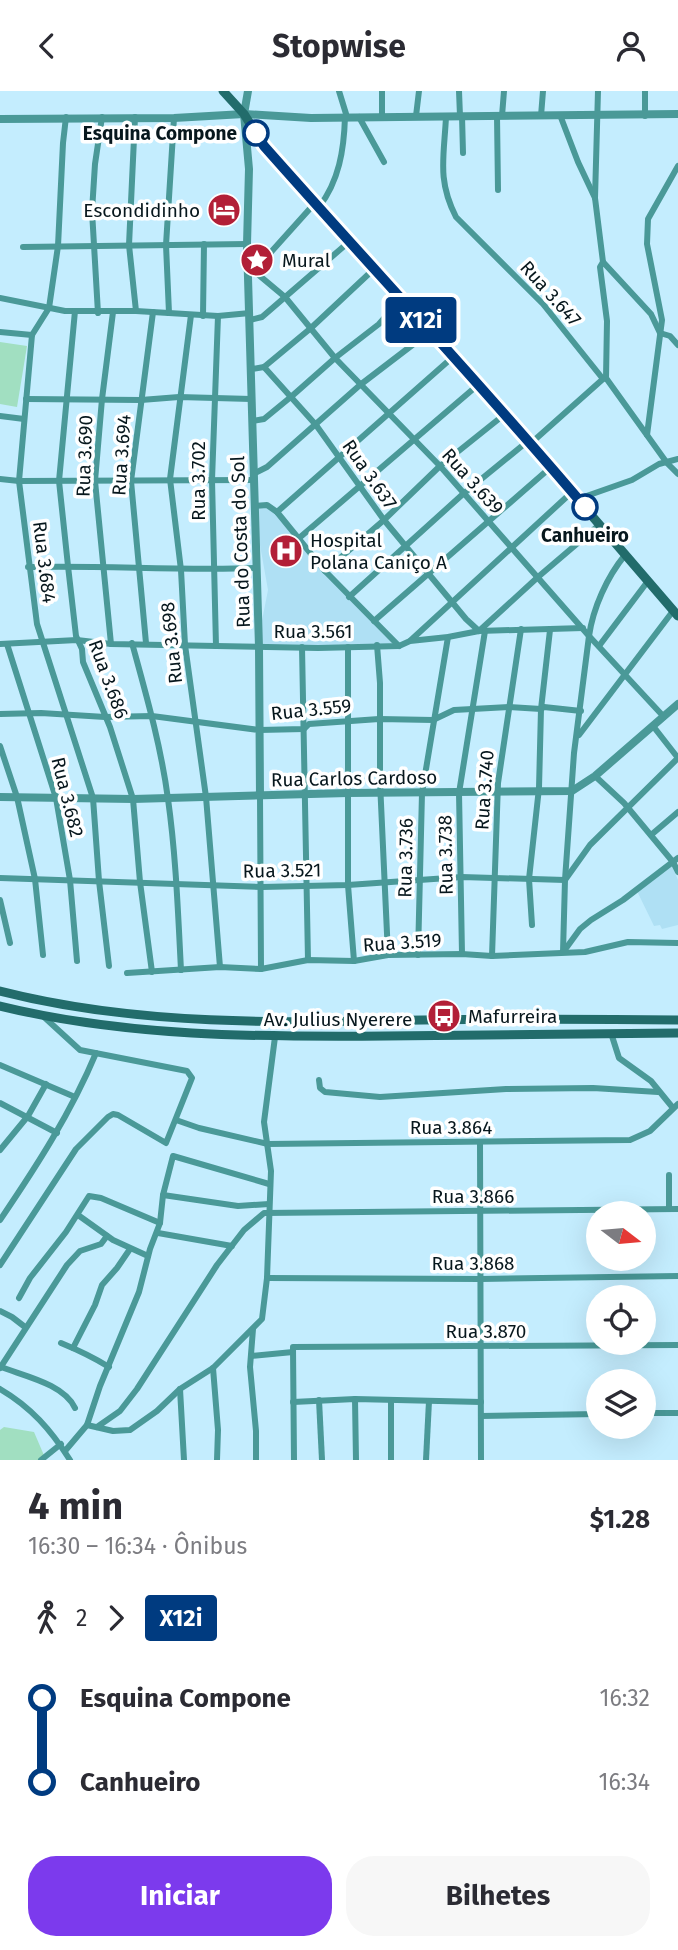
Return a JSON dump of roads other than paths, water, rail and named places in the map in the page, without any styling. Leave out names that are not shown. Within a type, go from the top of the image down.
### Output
[{"type":"main road","points":[[223,91],[244,114],[264,146],[351,241],[400,300],[432,330],[676,614]]},
{"type":"main road","name":"Av. Julius Nyerere","points":[[0,991],[51,1002],[131,1013],[267,1022],[678,1020]]},
{"type":"main road","name":"Av. Julius Nyerere","points":[[0,1006],[129,1029],[275,1037],[678,1033]]},
{"type":"main road","points":[[594,1019],[594,1033]]},
{"type":"street","name":"Rua do Costa do Sol","points":[[248,91],[244,114],[249,169],[247,244],[251,271],[251,399],[259,646],[261,969]]},
{"type":"street","points":[[251,271],[317,205],[337,175],[346,117],[339,91]]},
{"type":"street","points":[[382,91],[382,116]]},
{"type":"street","points":[[416,116],[419,91]]},
{"type":"street","points":[[459,91],[463,153]]},
{"type":"street","points":[[499,190],[500,116],[504,91]]},
{"type":"street","points":[[541,115],[543,91]]},
{"type":"street","points":[[598,91],[596,198],[603,262],[651,314],[660,333],[670,336],[678,345]]},
{"type":"street","points":[[645,91],[645,115]]},
{"type":"street","points":[[0,118],[174,118],[244,114],[311,118],[678,114]]},
{"type":"street","points":[[560,115],[578,162],[596,198]]},
{"type":"street","name":"Rua 3.684","points":[[66,117],[58,246],[49,308],[32,335],[19,481],[28,566],[42,643],[93,798],[109,966]]},
{"type":"street","points":[[98,313],[92,211],[94,164],[102,117]]},
{"type":"street","points":[[135,117],[129,245],[136,311]]},
{"type":"street","points":[[359,117],[384,162]]},
{"type":"street","name":"Rua 3.647","points":[[446,117],[442,177],[448,204],[466,229],[543,304],[678,474]]},
{"type":"street","points":[[169,313],[166,245],[174,118]]},
{"type":"street","points":[[647,435],[662,320],[647,244],[648,219],[678,166]]},
{"type":"street","points":[[0,298],[49,308],[98,313],[136,311],[262,317],[351,241]]},
{"type":"street","points":[[203,316],[204,244]]},
{"type":"street","points":[[23,247],[247,244]]},
{"type":"street","points":[[349,597],[464,494],[605,379],[607,321],[600,267],[603,262]]},
{"type":"street","points":[[252,369],[264,366],[311,328],[374,269]]},
{"type":"street","name":"Rua 3.639","points":[[251,271],[285,297],[335,358],[440,466],[664,717]]},
{"type":"street","points":[[252,421],[264,419],[379,324],[400,300]]},
{"type":"street","name":"Rua 3.686","points":[[75,311],[59,481],[68,566],[83,662],[110,727],[133,799],[140,882],[152,972]]},
{"type":"street","name":"Rua 3.690","points":[[111,643],[94,481],[113,312]]},
{"type":"street","name":"Rua 3.694","points":[[146,643],[131,481],[153,312]]},
{"type":"street","name":"Rua 3.698","points":[[191,315],[170,479],[181,570],[185,645],[206,797],[220,967]]},
{"type":"street","name":"Rua 3.702","points":[[216,646],[212,480],[218,316]]},
{"type":"street","points":[[0,479],[131,481],[253,477],[360,385],[432,330]]},
{"type":"street","points":[[0,332],[32,335]]},
{"type":"street","points":[[277,512],[454,356]]},
{"type":"street","name":"Rua 3.637","points":[[264,366],[316,425],[358,486],[428,575],[482,631]]},
{"type":"street","points":[[298,538],[479,384]]},
{"type":"street","points":[[26,398],[251,399]]},
{"type":"street","points":[[325,571],[384,520],[440,466],[505,414]]},
{"type":"street","points":[[0,416],[24,419]]},
{"type":"street","points":[[410,641],[575,495],[632,480],[659,464],[678,459]]},
{"type":"street","points":[[374,621],[551,467]]},
{"type":"street","points":[[254,506],[267,505],[277,512],[325,571],[399,646]]},
{"type":"street","points":[[482,631],[538,577],[599,525]]},
{"type":"street","points":[[563,952],[565,880],[581,711],[580,691],[591,622],[614,568],[625,555]]},
{"type":"street","points":[[28,566],[181,570],[255,568]]},
{"type":"street","points":[[600,646],[648,581]]},
{"type":"street","points":[[577,737],[625,673],[676,614]]},
{"type":"street","name":"Rua 3.561","points":[[4,644],[78,640],[216,646],[399,646],[410,641],[449,638],[482,631],[583,628]]},
{"type":"street","name":"Rua 3.740","points":[[492,956],[498,793],[521,629]]},
{"type":"street","points":[[532,925],[529,879],[539,793],[541,709],[550,630]]},
{"type":"street","name":"Rua 3.738","points":[[462,954],[459,793],[482,631]]},
{"type":"street","name":"Rua 3.736","points":[[418,955],[422,793],[449,638]]},
{"type":"street","points":[[132,643],[152,716],[168,798],[181,970]]},
{"type":"street","name":"Rua 3.682","points":[[4,644],[56,798],[69,880],[77,961]]},
{"type":"street","points":[[377,645],[388,955]]},
{"type":"street","points":[[302,647],[307,960]]},
{"type":"street","points":[[348,647],[348,885],[354,961]]},
{"type":"street","name":"Rua Carlos Cardoso","points":[[0,796],[133,799],[572,791],[595,776],[678,704]]},
{"type":"street","name":"Rua 3.559","points":[[0,714],[152,716],[259,730],[304,729],[309,724],[379,719],[433,720],[454,710],[544,707],[581,711]]},
{"type":"street","points":[[565,880],[590,845],[678,758],[653,726]]},
{"type":"street","points":[[0,746],[17,797],[36,879],[43,955]]},
{"type":"street","points":[[595,776],[628,807],[676,860],[678,872]]},
{"type":"street","points":[[651,835],[678,812]]},
{"type":"street","points":[[563,952],[580,929],[591,920],[624,900],[676,860]]},
{"type":"street","name":"Rua 3.521","points":[[0,877],[262,887],[348,885],[462,877],[565,880]]},
{"type":"street","points":[[0,900],[10,943]]},
{"type":"street","name":"Rua 3.519","points":[[127,973],[220,967],[261,969],[307,960],[354,961],[388,955],[492,956],[585,952],[628,942],[678,943]]},
{"type":"street","points":[[0,1265],[76,1149],[110,1115],[118,1115],[164,1143],[167,1142],[192,1077],[190,1073],[80,1050],[43,1015]]},
{"type":"street","points":[[611,1033],[618,1058],[651,1081],[658,1092],[675,1106]]},
{"type":"street","points":[[87,1425],[121,1432],[130,1430],[157,1411],[180,1389],[213,1368],[262,1319],[267,1277],[271,1162],[264,1122],[275,1037]]},
{"type":"street","points":[[0,1220],[34,1172],[57,1133],[96,1053]]},
{"type":"street","points":[[0,1065],[75,1097]]},
{"type":"street","points":[[319,1080],[320,1088],[325,1092],[380,1097],[506,1089],[593,1088],[658,1092]]},
{"type":"street","points":[[0,1150],[28,1117],[46,1084]]},
{"type":"street","points":[[0,1103],[57,1133]]},
{"type":"street","name":"Rua 3.864","points":[[176,1120],[268,1144],[635,1139],[650,1131],[675,1106]]},
{"type":"street","points":[[480,1142],[481,1460]]},
{"type":"street","points":[[41,1460],[63,1447],[87,1425],[139,1292],[148,1256],[158,1233],[163,1195],[174,1155],[269,1184]]},
{"type":"street","points":[[669,1175],[669,1209]]},
{"type":"street","name":"Rua 3.866","points":[[163,1195],[269,1208],[480,1212],[678,1209]]},
{"type":"street","points":[[19,1298],[30,1277],[91,1196],[160,1223]]},
{"type":"street","points":[[97,1427],[120,1411],[232,1246],[250,1222],[269,1208]]},
{"type":"street","points":[[78,1215],[107,1236],[148,1256]]},
{"type":"street","points":[[158,1233],[232,1246]]},
{"type":"street","points":[[75,1408],[61,1390],[0,1367],[67,1265],[80,1251],[100,1244],[107,1236]]},
{"type":"street","points":[[73,1348],[102,1285],[130,1249]]},
{"type":"street","name":"Rua 3.868","points":[[267,1277],[481,1279],[678,1276]]},
{"type":"street","points":[[0,1311],[25,1327]]},
{"type":"street","points":[[253,1329],[251,1356],[256,1460]]},
{"type":"street","points":[[61,1343],[108,1367]]},
{"type":"street","name":"Rua 3.870","points":[[251,1356],[293,1349],[678,1345]]},
{"type":"street","points":[[293,1349],[295,1460]]},
{"type":"street","points":[[213,1368],[218,1430],[217,1460]]},
{"type":"street","points":[[0,1389],[30,1409],[71,1460]]},
{"type":"street","points":[[180,1389],[184,1460]]},
{"type":"street","points":[[293,1402],[355,1399],[481,1402]]},
{"type":"street","points":[[355,1399],[356,1460]]},
{"type":"street","points":[[319,1400],[322,1460]]},
{"type":"street","points":[[391,1401],[391,1460]]},
{"type":"street","points":[[426,1460],[429,1401]]},
{"type":"street","points":[[656,1413],[678,1413]]},
{"type":"street","points":[[481,1416],[586,1414]]},
{"type":"place","name":"Esquina Compone","points":[[256,133]]},
{"type":"place","name":"Escondidinho","points":[[224,210]]},
{"type":"place","name":"Mural","points":[[257,260]]},
{"type":"place","name":"Canhueiro","points":[[585,507]]},
{"type":"place","name":"Hospital Polana Caniço A","points":[[286,551]]},
{"type":"place","name":"Mafurreira","points":[[444,1016]]}]
